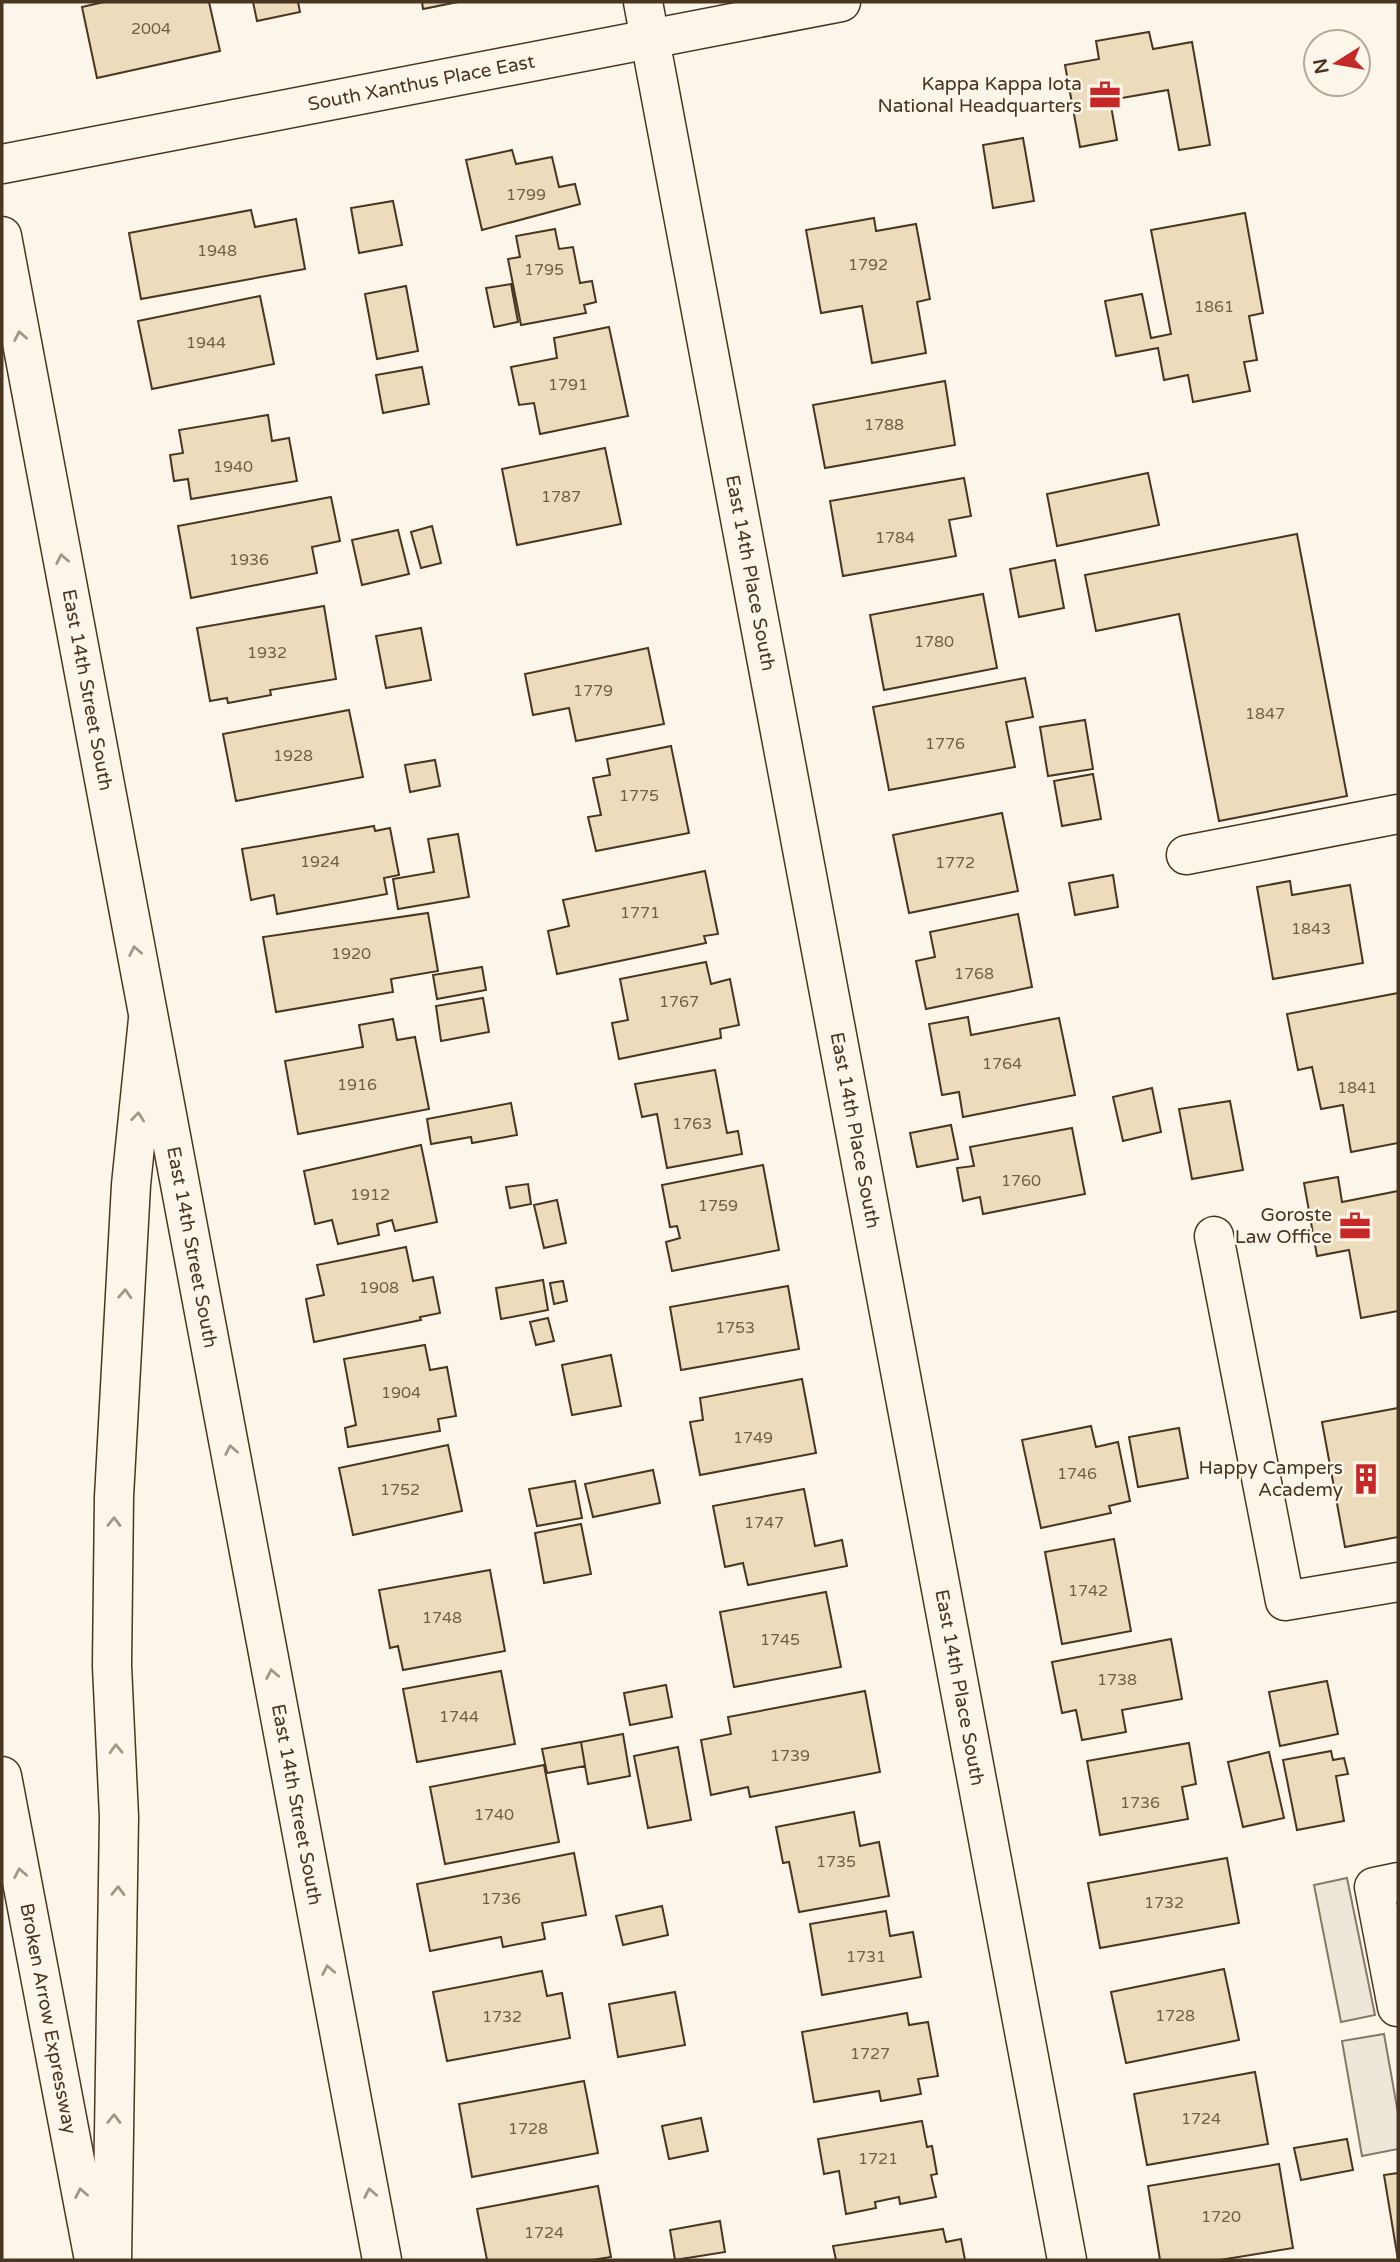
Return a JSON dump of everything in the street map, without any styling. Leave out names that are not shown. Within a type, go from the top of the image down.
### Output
[{"type":"main road","name":"East 14th Place South","points":[[643,2],[1067,2260]]},
{"type":"main road","name":"South Xanthus Place East","points":[[2,163],[841,2]]},
{"type":"main road","name":"East 14th Street South","points":[[2,236],[382,2260]]},
{"type":"main road","points":[[1186,855],[1398,814]]},
{"type":"main road","points":[[113,2260],[119,1817],[112,1665],[114,1497],[131,1185],[148,1018]]},
{"type":"main road","points":[[1214,1236],[1286,1601],[1398,1582]]},
{"type":"main road","name":"Broken Arrow Expressway","points":[[2,1776],[94,2260]]},
{"type":"main road","points":[[1397,2007],[1374,1887],[1398,1882]]},
{"type":"shaded area","points":[[1347,1878],[1375,2015],[1341,2022],[1314,1885]]},
{"type":"shaded area","points":[[1384,2034],[1398,2113],[1398,2149],[1362,2156],[1342,2041]]},
{"type":"building","points":[[104,2],[209,2],[220,51],[97,78],[82,7]]},
{"type":"building","points":[[253,2],[298,2],[300,12],[257,21]]},
{"type":"building","points":[[422,2],[458,2],[423,9]]},
{"type":"building","name":"Kappa Kappa Iota National Headquarters","points":[[1149,32],[1153,49],[1192,42],[1210,145],[1179,150],[1168,90],[1110,100],[1117,140],[1080,147],[1065,65],[1099,59],[1096,41]]},
{"type":"building","points":[[1023,138],[1034,201],[993,208],[983,145]]},
{"type":"building","points":[[512,150],[516,164],[552,157],[559,187],[575,184],[580,204],[482,230],[466,160]]},
{"type":"building","points":[[393,201],[402,245],[359,253],[351,208]]},
{"type":"building","points":[[251,210],[255,227],[296,219],[305,269],[141,299],[129,233]]},
{"type":"building","points":[[1245,213],[1263,313],[1249,316],[1257,360],[1244,362],[1250,391],[1193,402],[1188,375],[1164,380],[1158,348],[1116,356],[1105,301],[1142,294],[1151,338],[1171,334],[1151,230]]},
{"type":"building","points":[[874,218],[876,231],[916,224],[930,299],[917,302],[926,353],[872,363],[862,306],[821,313],[806,230]]},
{"type":"building","points":[[555,229],[559,249],[573,247],[580,283],[592,281],[596,302],[584,305],[586,313],[521,325],[508,259],[520,257],[516,236]]},
{"type":"building","points":[[511,284],[518,322],[494,327],[486,288]]},
{"type":"building","points":[[406,286],[418,351],[377,359],[365,294]]},
{"type":"building","points":[[260,296],[274,364],[152,389],[138,321]]},
{"type":"building","points":[[609,327],[628,416],[540,434],[534,403],[519,405],[511,367],[557,358],[554,338]]},
{"type":"building","points":[[422,367],[429,404],[383,413],[376,375]]},
{"type":"building","points":[[945,381],[955,445],[825,468],[813,405]]},
{"type":"building","points":[[268,415],[272,441],[289,438],[297,481],[191,499],[188,479],[174,481],[170,455],[183,453],[179,430]]},
{"type":"building","points":[[605,448],[621,524],[517,545],[502,469]]},
{"type":"building","points":[[1148,473],[1159,525],[1057,546],[1047,494]]},
{"type":"building","points":[[964,478],[971,516],[949,520],[956,556],[843,576],[830,501]]},
{"type":"building","points":[[331,497],[340,541],[312,547],[317,573],[191,598],[178,526]]},
{"type":"building","points":[[432,526],[441,563],[421,568],[411,532]]},
{"type":"building","points":[[398,530],[409,574],[362,585],[352,540]]},
{"type":"building","points":[[1297,534],[1347,796],[1219,821],[1179,614],[1096,631],[1085,575]]},
{"type":"building","points":[[1055,560],[1064,608],[1019,617],[1010,569]]},
{"type":"building","points":[[983,594],[997,668],[884,690],[870,615]]},
{"type":"building","points":[[324,606],[336,679],[270,690],[271,695],[228,703],[227,698],[210,701],[197,628]]},
{"type":"building","points":[[421,628],[431,680],[386,688],[376,636]]},
{"type":"building","points":[[648,648],[664,724],[576,741],[569,708],[533,715],[525,674]]},
{"type":"building","points":[[1025,678],[1033,717],[1006,722],[1015,767],[889,790],[873,707]]},
{"type":"building","points":[[349,710],[363,777],[236,801],[223,734]]},
{"type":"building","points":[[1085,720],[1093,769],[1048,776],[1040,727]]},
{"type":"building","points":[[671,746],[689,833],[596,851],[588,817],[601,815],[593,778],[610,775],[607,759]]},
{"type":"building","points":[[435,760],[440,786],[410,792],[405,765]]},
{"type":"building","points":[[1093,774],[1101,819],[1062,826],[1054,781]]},
{"type":"building","points":[[1002,813],[1018,891],[909,913],[893,835]]},
{"type":"building","points":[[374,826],[375,831],[390,828],[399,875],[384,878],[387,894],[277,914],[274,895],[251,900],[242,849]]},
{"type":"building","points":[[458,834],[469,897],[398,909],[393,879],[434,872],[428,839]]},
{"type":"building","points":[[705,871],[718,934],[704,936],[706,943],[557,974],[548,931],[569,926],[563,900]]},
{"type":"building","points":[[1113,875],[1118,907],[1075,915],[1069,883]]},
{"type":"building","points":[[1290,881],[1292,895],[1350,885],[1363,963],[1273,979],[1257,887]]},
{"type":"building","points":[[428,913],[438,971],[391,979],[393,992],[276,1012],[263,937]]},
{"type":"building","points":[[1018,914],[1032,987],[926,1009],[916,961],[935,957],[930,932]]},
{"type":"building","points":[[706,962],[711,984],[730,979],[739,1025],[720,1029],[721,1038],[619,1059],[612,1023],[628,1020],[620,979]]},
{"type":"building","points":[[482,967],[486,990],[437,999],[433,975]]},
{"type":"building","points":[[1398,993],[1398,1143],[1351,1152],[1343,1105],[1321,1109],[1312,1067],[1298,1070],[1287,1014]]},
{"type":"building","points":[[483,998],[489,1032],[441,1041],[436,1006]]},
{"type":"building","points":[[968,1017],[971,1035],[1059,1018],[1075,1095],[963,1117],[959,1092],[942,1095],[929,1024]]},
{"type":"building","points":[[393,1019],[397,1040],[415,1037],[429,1109],[298,1134],[285,1061],[363,1047],[359,1025]]},
{"type":"building","points":[[715,1070],[727,1133],[738,1131],[742,1154],[667,1168],[657,1114],[642,1117],[635,1084]]},
{"type":"building","points":[[1152,1088],[1161,1132],[1123,1141],[1113,1097]]},
{"type":"building","points":[[1230,1101],[1243,1170],[1192,1179],[1179,1109]]},
{"type":"building","points":[[511,1103],[517,1135],[472,1143],[471,1137],[431,1144],[427,1119]]},
{"type":"building","points":[[951,1125],[958,1159],[917,1167],[910,1133]]},
{"type":"building","points":[[1072,1128],[1085,1194],[983,1214],[980,1197],[963,1201],[957,1168],[974,1166],[970,1147]]},
{"type":"building","points":[[421,1145],[437,1222],[395,1231],[392,1220],[377,1224],[379,1235],[338,1244],[332,1220],[315,1224],[304,1171]]},
{"type":"building","points":[[763,1165],[779,1250],[672,1271],[666,1242],[680,1238],[677,1226],[670,1227],[662,1185]]},
{"type":"building","name":"Goroste Law Office","points":[[1338,1177],[1342,1202],[1398,1191],[1398,1311],[1361,1318],[1349,1250],[1317,1256],[1304,1183]]},
{"type":"building","points":[[528,1184],[531,1204],[510,1208],[506,1187]]},
{"type":"building","points":[[557,1200],[566,1243],[544,1248],[534,1205]]},
{"type":"building","points":[[406,1247],[413,1281],[433,1277],[440,1313],[420,1317],[421,1320],[314,1342],[306,1299],[324,1295],[317,1265]]},
{"type":"building","points":[[543,1280],[548,1310],[501,1319],[496,1288]]},
{"type":"building","points":[[563,1281],[567,1301],[554,1304],[550,1283]]},
{"type":"building","points":[[788,1286],[799,1349],[681,1370],[670,1307]]},
{"type":"building","points":[[548,1318],[554,1341],[536,1345],[530,1322]]},
{"type":"building","points":[[425,1345],[430,1370],[447,1367],[456,1416],[438,1419],[440,1431],[348,1447],[345,1428],[356,1425],[344,1359]]},
{"type":"building","points":[[611,1355],[621,1406],[572,1415],[562,1365]]},
{"type":"building","points":[[802,1379],[816,1453],[700,1475],[690,1422],[703,1420],[700,1398]]},
{"type":"building","name":"Happy Campers Academy","points":[[1398,1408],[1398,1537],[1345,1547],[1322,1422]]},
{"type":"building","points":[[1091,1426],[1096,1447],[1118,1442],[1130,1501],[1109,1506],[1111,1513],[1041,1528],[1022,1440]]},
{"type":"building","points":[[1179,1428],[1188,1478],[1138,1487],[1129,1437]]},
{"type":"building","points":[[448,1445],[462,1511],[353,1535],[339,1468]]},
{"type":"building","points":[[653,1470],[660,1503],[593,1517],[585,1484]]},
{"type":"building","points":[[575,1481],[582,1518],[537,1526],[529,1489]]},
{"type":"building","points":[[804,1489],[815,1546],[842,1540],[847,1566],[748,1585],[743,1563],[725,1567],[713,1506]]},
{"type":"building","points":[[581,1524],[591,1574],[544,1583],[535,1533]]},
{"type":"building","points":[[1114,1539],[1131,1631],[1062,1644],[1045,1552]]},
{"type":"building","points":[[490,1570],[505,1651],[403,1670],[398,1646],[390,1648],[379,1590]]},
{"type":"building","points":[[826,1592],[841,1667],[734,1687],[720,1612]]},
{"type":"building","points":[[1171,1639],[1182,1699],[1122,1710],[1126,1732],[1082,1740],[1076,1710],[1062,1713],[1052,1662]]},
{"type":"building","points":[[501,1671],[515,1744],[417,1762],[403,1689]]},
{"type":"building","points":[[1327,1681],[1338,1734],[1280,1746],[1269,1692]]},
{"type":"building","points":[[666,1685],[672,1717],[630,1725],[624,1693]]},
{"type":"building","points":[[865,1691],[880,1772],[750,1797],[748,1787],[711,1795],[701,1740],[731,1734],[728,1717]]},
{"type":"building","points":[[623,1734],[630,1776],[588,1784],[581,1742]]},
{"type":"building","points":[[581,1742],[585,1766],[547,1773],[542,1749]]},
{"type":"building","points":[[1189,1743],[1196,1784],[1182,1787],[1188,1819],[1100,1835],[1087,1761]]},
{"type":"building","points":[[678,1747],[691,1820],[648,1828],[634,1756]]},
{"type":"building","points":[[1331,1751],[1333,1760],[1344,1758],[1348,1774],[1336,1776],[1344,1821],[1297,1830],[1283,1760]]},
{"type":"building","points":[[1269,1752],[1284,1818],[1243,1827],[1228,1762]]},
{"type":"building","points":[[544,1765],[559,1842],[445,1864],[430,1787]]},
{"type":"building","points":[[854,1812],[860,1846],[879,1842],[889,1896],[799,1912],[789,1862],[783,1863],[776,1827]]},
{"type":"building","points":[[574,1853],[586,1915],[542,1923],[545,1939],[503,1947],[501,1937],[430,1951],[417,1884]]},
{"type":"building","points":[[1227,1858],[1239,1923],[1100,1948],[1088,1883]]},
{"type":"building","points":[[662,1906],[668,1935],[623,1945],[616,1916]]},
{"type":"building","points":[[886,1911],[890,1936],[913,1932],[921,1977],[822,1995],[810,1924]]},
{"type":"building","points":[[1224,1969],[1239,2040],[1126,2063],[1111,1992]]},
{"type":"building","points":[[542,1971],[547,1996],[562,1993],[570,2038],[447,2061],[433,1992]]},
{"type":"building","points":[[675,1992],[685,2045],[618,2057],[609,2004]]},
{"type":"building","points":[[907,2013],[909,2025],[928,2022],[938,2076],[918,2079],[921,2094],[881,2101],[879,2091],[814,2102],[802,2032]]},
{"type":"building","points":[[1255,2072],[1268,2144],[1147,2165],[1134,2094]]},
{"type":"building","points":[[584,2081],[598,2153],[472,2177],[459,2104]]},
{"type":"building","points":[[701,2118],[708,2151],[669,2159],[662,2126]]},
{"type":"building","points":[[922,2121],[927,2147],[932,2146],[937,2174],[931,2175],[936,2197],[900,2204],[899,2197],[875,2202],[876,2208],[846,2214],[839,2171],[824,2174],[818,2139]]},
{"type":"building","points":[[1347,2139],[1353,2170],[1301,2180],[1294,2148]]},
{"type":"building","points":[[1279,2164],[1293,2248],[1220,2260],[1160,2260],[1148,2186]]},
{"type":"building","points":[[1398,2173],[1398,2260],[1384,2175]]},
{"type":"building","points":[[598,2186],[611,2257],[592,2260],[487,2260],[477,2209]]},
{"type":"building","points":[[720,2221],[725,2252],[675,2260],[670,2230]]},
{"type":"building","points":[[943,2229],[946,2242],[961,2239],[965,2260],[836,2260],[833,2246]]},
{"type":"place","name":"Kappa Kappa Iota National Headquarters","points":[[1105,95]]},
{"type":"place","name":"Goroste Law Office","points":[[1355,1226]]},
{"type":"place","name":"Happy Campers Academy","points":[[1366,1479]]}]
